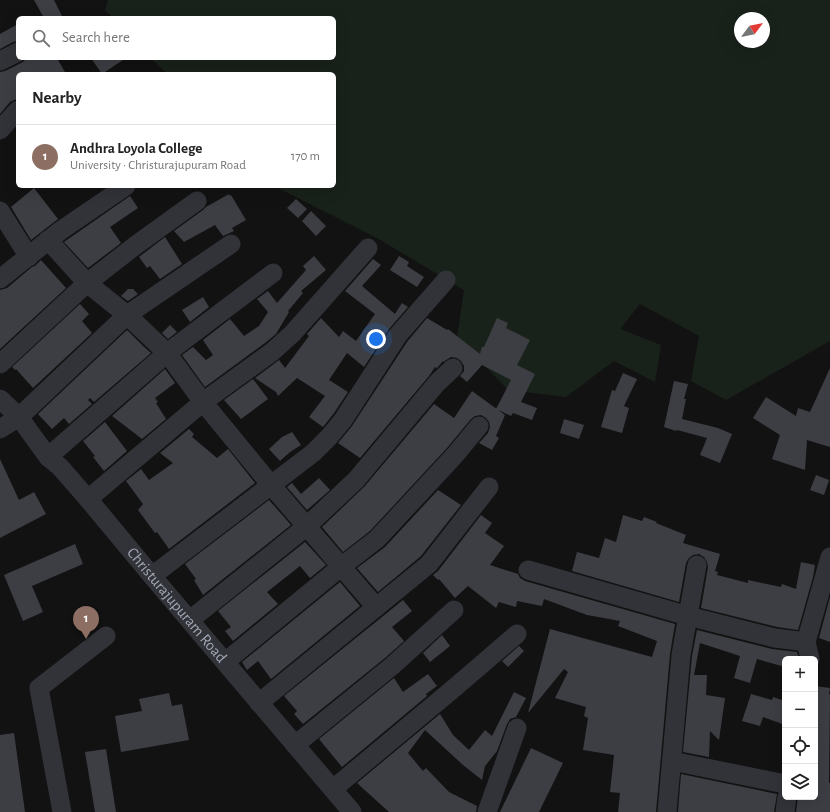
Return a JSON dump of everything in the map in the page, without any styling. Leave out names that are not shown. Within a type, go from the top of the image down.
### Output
[{"type":"street","points":[[0,61],[16,53]]},
{"type":"street","points":[[0,130],[16,112]]},
{"type":"street","points":[[0,279],[60,231],[123,188]]},
{"type":"street","points":[[0,364],[87,283],[197,201]]},
{"type":"street","points":[[0,211],[29,256]]},
{"type":"street","points":[[48,240],[87,283],[127,315],[167,353],[203,402],[271,485],[376,607]]},
{"type":"street","points":[[0,429],[19,417],[127,315],[231,244]]},
{"type":"street","points":[[88,499],[203,402],[272,352],[292,334],[368,248]]},
{"type":"street","points":[[48,457],[167,353],[273,273]]},
{"type":"street","points":[[152,576],[313,453],[334,432],[398,335],[446,280]]},
{"type":"street","points":[[190,620],[307,526],[356,480],[437,383],[453,368]]},
{"type":"street","name":"Christurajupuram Road","points":[[0,399],[19,417],[48,457],[60,467],[88,499],[352,812]]},
{"type":"street","points":[[225,662],[377,539],[455,455],[479,426]]},
{"type":"street","points":[[259,703],[429,564],[489,488]]},
{"type":"street","points":[[528,570],[688,616],[775,638],[808,650],[830,557]]},
{"type":"street","points":[[668,812],[681,655],[697,565]]},
{"type":"street","points":[[295,745],[392,666],[454,610]]},
{"type":"street","points":[[333,790],[517,634]]},
{"type":"street","points":[[62,812],[39,688],[106,636]]},
{"type":"street","points":[[487,812],[517,728]]},
{"type":"street","points":[[672,761],[782,783]]},
{"type":"street","points":[[785,812],[787,800]]},
{"type":"shaded area","points":[[108,0],[830,0],[830,341],[726,400],[691,381],[699,336],[640,304],[620,329],[661,345],[655,382],[614,361],[566,397],[508,390],[457,337],[464,290],[377,238],[278,188],[336,188],[336,72],[165,72],[153,60],[336,60],[336,16],[111,16],[105,10]]},
{"type":"building","points":[[34,0],[54,0],[62,16],[43,16]]},
{"type":"building","points":[[16,25],[16,41],[0,49],[0,34]]},
{"type":"building","points":[[25,60],[58,60],[65,72],[16,72],[16,100],[10,102],[0,114],[0,72]]},
{"type":"building","points":[[92,60],[123,60],[105,72],[101,72]]},
{"type":"building","points":[[34,188],[58,219],[31,240],[11,207]]},
{"type":"building","points":[[229,194],[246,220],[232,228],[234,231],[223,236],[215,225],[184,242],[174,231],[206,207]]},
{"type":"building","points":[[130,196],[138,208],[110,227],[121,243],[88,268],[64,242]]},
{"type":"building","points":[[296,199],[307,209],[298,218],[287,208]]},
{"type":"building","points":[[311,211],[326,226],[316,236],[302,221]]},
{"type":"building","points":[[165,237],[182,264],[160,279],[150,266],[147,268],[139,257]]},
{"type":"building","points":[[314,256],[326,270],[301,291],[303,293],[288,311],[289,312],[276,334],[205,387],[182,355],[193,347],[206,360],[213,355],[203,340],[230,319],[244,336],[259,326],[268,312],[257,299],[268,291],[277,303],[306,270],[303,266]]},
{"type":"building","points":[[399,256],[409,262],[407,266],[424,277],[417,287],[390,270]]},
{"type":"building","points":[[373,259],[381,265],[362,286],[395,314],[402,303],[408,307],[389,329],[364,367],[347,353],[329,380],[348,392],[323,427],[309,417],[325,396],[297,378],[278,396],[276,392],[255,378],[279,360],[285,368],[309,336],[307,334],[321,318],[339,337],[343,331],[356,341],[375,314],[345,291]]},
{"type":"building","points":[[41,260],[66,288],[0,349],[0,290],[7,288]]},
{"type":"building","points":[[128,289],[133,289],[138,294],[128,301],[121,296]]},
{"type":"building","points":[[203,297],[209,307],[190,322],[182,310]]},
{"type":"building","points":[[80,304],[89,314],[82,321],[92,333],[33,388],[16,369],[15,370],[12,367]]},
{"type":"building","points":[[427,318],[447,330],[448,329],[480,354],[497,318],[508,323],[506,328],[530,340],[517,365],[535,374],[521,402],[537,408],[532,420],[513,413],[511,416],[496,409],[511,380],[482,365],[467,382],[460,376],[464,371],[464,366],[461,361],[457,358],[451,357],[443,361],[437,368],[435,367],[360,458],[338,443],[352,426],[407,342]]},
{"type":"building","points":[[170,325],[177,332],[168,339],[162,333]]},
{"type":"building","points":[[127,330],[151,353],[94,402],[90,398],[88,400],[92,404],[69,424],[64,418],[52,429],[38,414]]},
{"type":"building","points":[[830,368],[830,447],[807,440],[805,470],[772,459],[780,435],[753,418],[766,397],[796,416],[798,408],[810,412]]},
{"type":"building","points":[[165,369],[175,383],[155,398],[158,402],[156,403],[166,419],[142,439],[112,416]]},
{"type":"building","points":[[623,373],[637,379],[624,406],[629,408],[622,433],[601,427],[612,390],[615,391]]},
{"type":"building","points":[[253,379],[268,399],[241,419],[224,400]]},
{"type":"building","points":[[674,381],[688,384],[684,399],[686,399],[682,419],[718,428],[732,434],[720,463],[700,455],[707,438],[664,427]]},
{"type":"building","points":[[472,391],[505,415],[496,436],[499,438],[492,450],[479,443],[488,433],[490,427],[489,422],[481,415],[475,416],[370,531],[343,552],[322,527],[364,487],[434,404],[454,418]]},
{"type":"building","points":[[564,419],[584,425],[579,439],[560,433]]},
{"type":"building","points":[[105,422],[127,451],[104,471],[93,457],[95,456],[83,441]]},
{"type":"building","points":[[189,429],[194,434],[192,437],[217,458],[228,449],[255,483],[169,549],[138,510],[143,504],[126,481],[141,469],[149,480],[173,463],[160,453]]},
{"type":"building","points":[[292,432],[301,445],[280,461],[269,449],[282,437]]},
{"type":"building","points":[[0,459],[19,500],[34,492],[46,514],[0,538]]},
{"type":"building","points":[[816,475],[829,480],[824,495],[810,490]]},
{"type":"building","points":[[319,478],[330,490],[307,510],[287,487],[292,483],[301,494]]},
{"type":"building","points":[[438,490],[461,505],[421,556],[378,592],[357,568],[385,547]]},
{"type":"building","points":[[269,500],[291,525],[203,595],[194,580],[196,579],[185,564]]},
{"type":"building","points":[[481,515],[492,523],[485,533],[504,546],[490,565],[518,574],[520,578],[525,581],[675,624],[670,654],[656,812],[618,812],[620,793],[610,792],[614,755],[583,750],[588,718],[584,716],[586,707],[555,698],[568,672],[564,669],[528,713],[550,629],[652,657],[657,641],[618,626],[620,621],[587,615],[544,599],[542,606],[517,601],[516,607],[499,602],[496,608],[468,586],[455,598],[439,579],[438,580],[433,575],[438,571]]},
{"type":"building","points":[[623,515],[642,521],[644,517],[657,522],[656,523],[686,535],[683,543],[720,554],[715,571],[718,572],[717,575],[748,583],[748,580],[781,587],[782,584],[796,589],[801,562],[815,565],[798,630],[777,627],[701,608],[708,567],[704,557],[699,554],[693,555],[686,563],[679,602],[572,571],[577,552],[599,558],[605,538],[616,542]]},
{"type":"building","points":[[305,542],[326,565],[310,578],[300,566],[267,592],[278,604],[233,641],[225,631],[231,627],[218,611]]},
{"type":"building","points":[[75,544],[83,564],[32,586],[43,612],[23,621],[4,575]]},
{"type":"building","points":[[340,582],[360,606],[271,679],[258,661],[247,670],[242,662]]},
{"type":"building","points":[[830,597],[830,642],[819,638]]},
{"type":"building","points":[[403,600],[412,611],[392,627],[404,641],[303,724],[294,714],[297,711],[284,696]]},
{"type":"building","points":[[697,630],[772,649],[797,652],[798,656],[782,656],[782,666],[757,659],[750,683],[734,678],[740,656],[700,643],[694,675],[707,675],[706,695],[725,698],[719,740],[710,731],[709,757],[683,752],[692,656]]},
{"type":"building","points":[[442,635],[450,646],[430,662],[423,653]]},
{"type":"building","points":[[519,646],[524,651],[508,667],[502,661]]},
{"type":"building","points":[[428,674],[437,686],[342,767],[319,739],[394,678],[403,692]]},
{"type":"building","points":[[818,686],[830,688],[830,812],[796,812],[798,800],[818,800]]},
{"type":"building","points":[[514,692],[526,698],[516,717],[510,719],[507,724],[497,751],[485,766],[482,780],[463,765],[425,730],[408,753],[423,771],[426,768],[449,792],[477,806],[476,812],[389,812],[357,783],[440,714],[453,735],[469,750],[485,730],[492,736]]},
{"type":"building","points":[[169,693],[172,706],[182,704],[189,740],[121,752],[115,716],[142,711],[139,699]]},
{"type":"building","points":[[751,694],[772,700],[773,697],[782,700],[782,724],[763,717],[760,726],[742,721]]},
{"type":"building","points":[[14,733],[25,812],[0,812],[0,735]]},
{"type":"building","points":[[531,748],[563,763],[539,812],[500,812]]},
{"type":"building","points":[[106,749],[116,812],[95,812],[85,752]]},
{"type":"building","points":[[681,774],[777,794],[774,812],[678,812]]},
{"type":"place","name":"Andhra Loyola College","points":[[86,639]]}]
